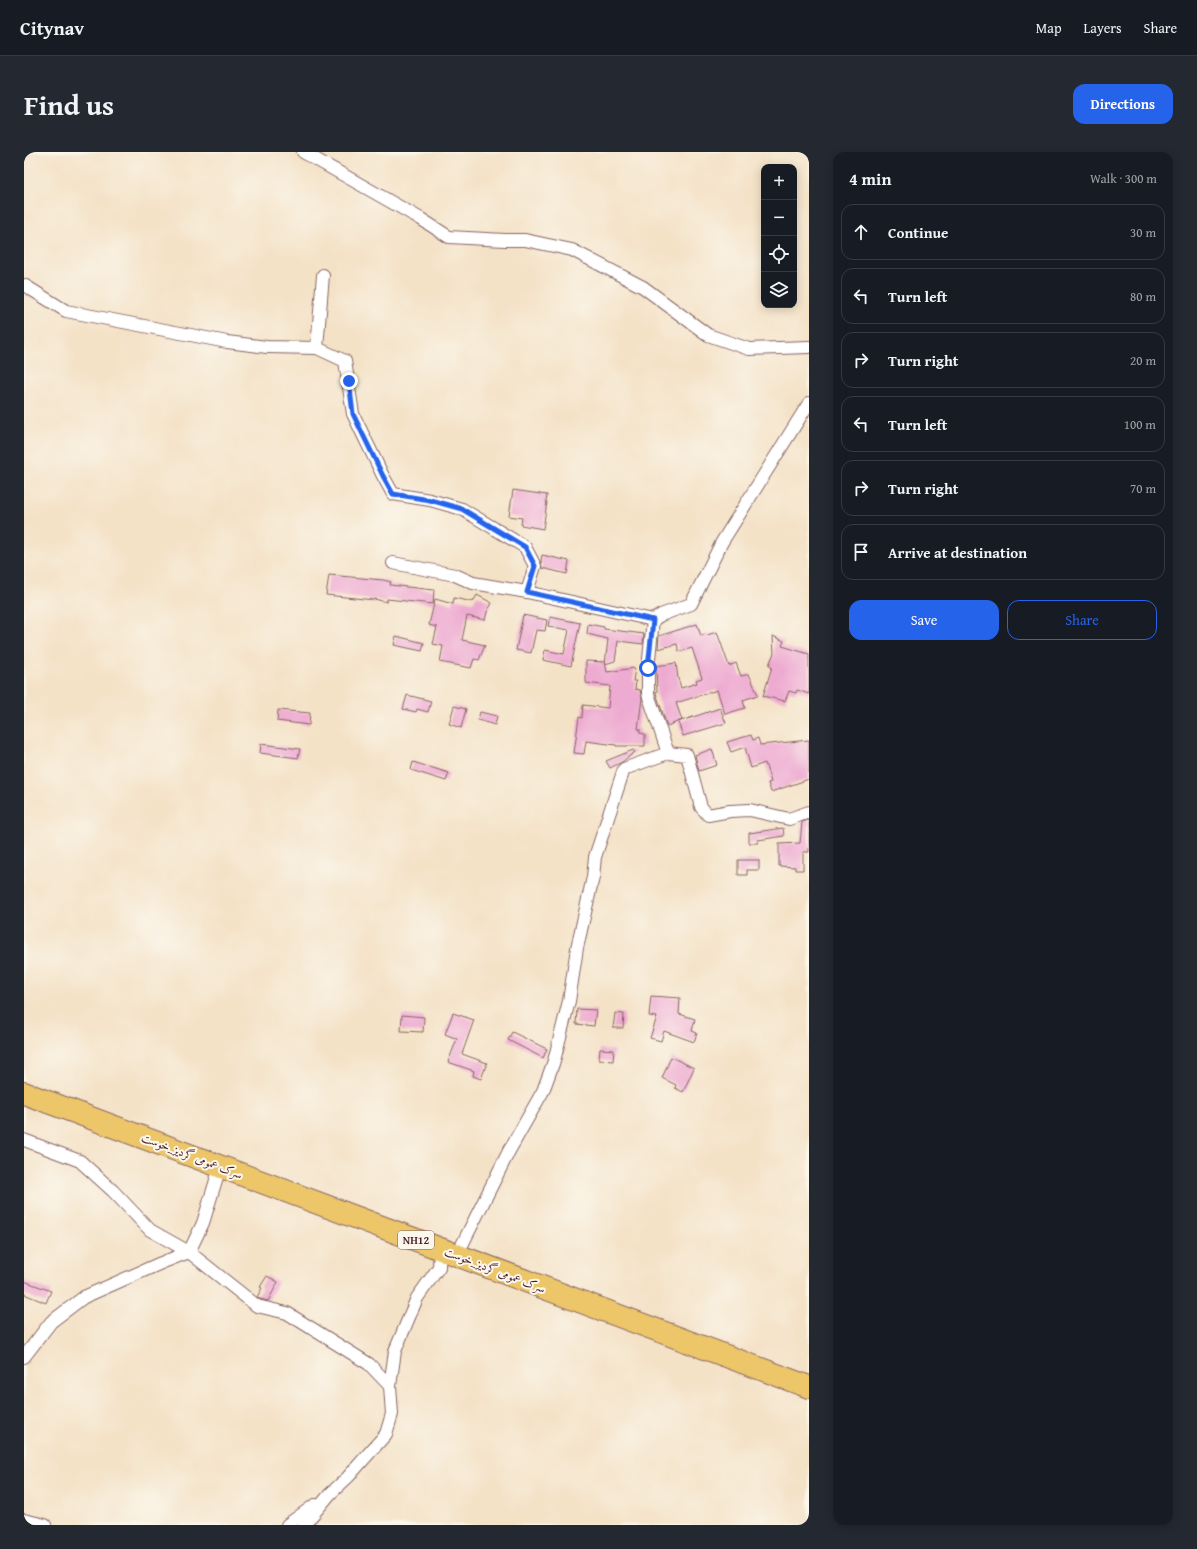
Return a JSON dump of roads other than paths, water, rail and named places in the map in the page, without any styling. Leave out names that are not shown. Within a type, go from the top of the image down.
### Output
[{"type":"highway","name":"سرک عمومی گردیز_خوست","points":[[24,1093],[809,1387]]},
{"type":"street","points":[[303,152],[421,219],[449,237],[525,240],[572,250],[643,287],[708,335],[750,349],[809,347]]},
{"type":"street","points":[[317,348],[323,275]]},
{"type":"street","points":[[24,285],[66,311],[227,342],[267,347],[317,348],[345,361],[353,414],[393,494],[430,500],[462,509],[525,547],[535,566],[527,592]]},
{"type":"street","points":[[393,563],[455,575],[473,583],[527,592],[653,620],[661,615],[691,604],[722,542],[809,403]]},
{"type":"street","points":[[653,620],[648,668],[648,694],[668,754]]},
{"type":"street","points":[[304,1525],[330,1494],[348,1477],[386,1434],[392,1414],[390,1386],[395,1351],[417,1298],[439,1267],[509,1151],[543,1091],[554,1061],[569,1001],[577,948],[593,877],[595,857],[624,769],[668,754],[687,755],[701,807],[708,816],[730,811],[750,810],[789,819],[809,812]]},
{"type":"street","points":[[24,1140],[80,1161],[113,1191],[150,1230],[189,1252],[257,1306],[287,1313],[369,1364],[390,1386]]},
{"type":"street","points":[[24,1357],[51,1322],[84,1297],[189,1252],[203,1223],[220,1167]]},
{"type":"street","points":[[287,1525],[330,1494]]},
{"type":"street","points":[[24,1520],[45,1525]]}]
